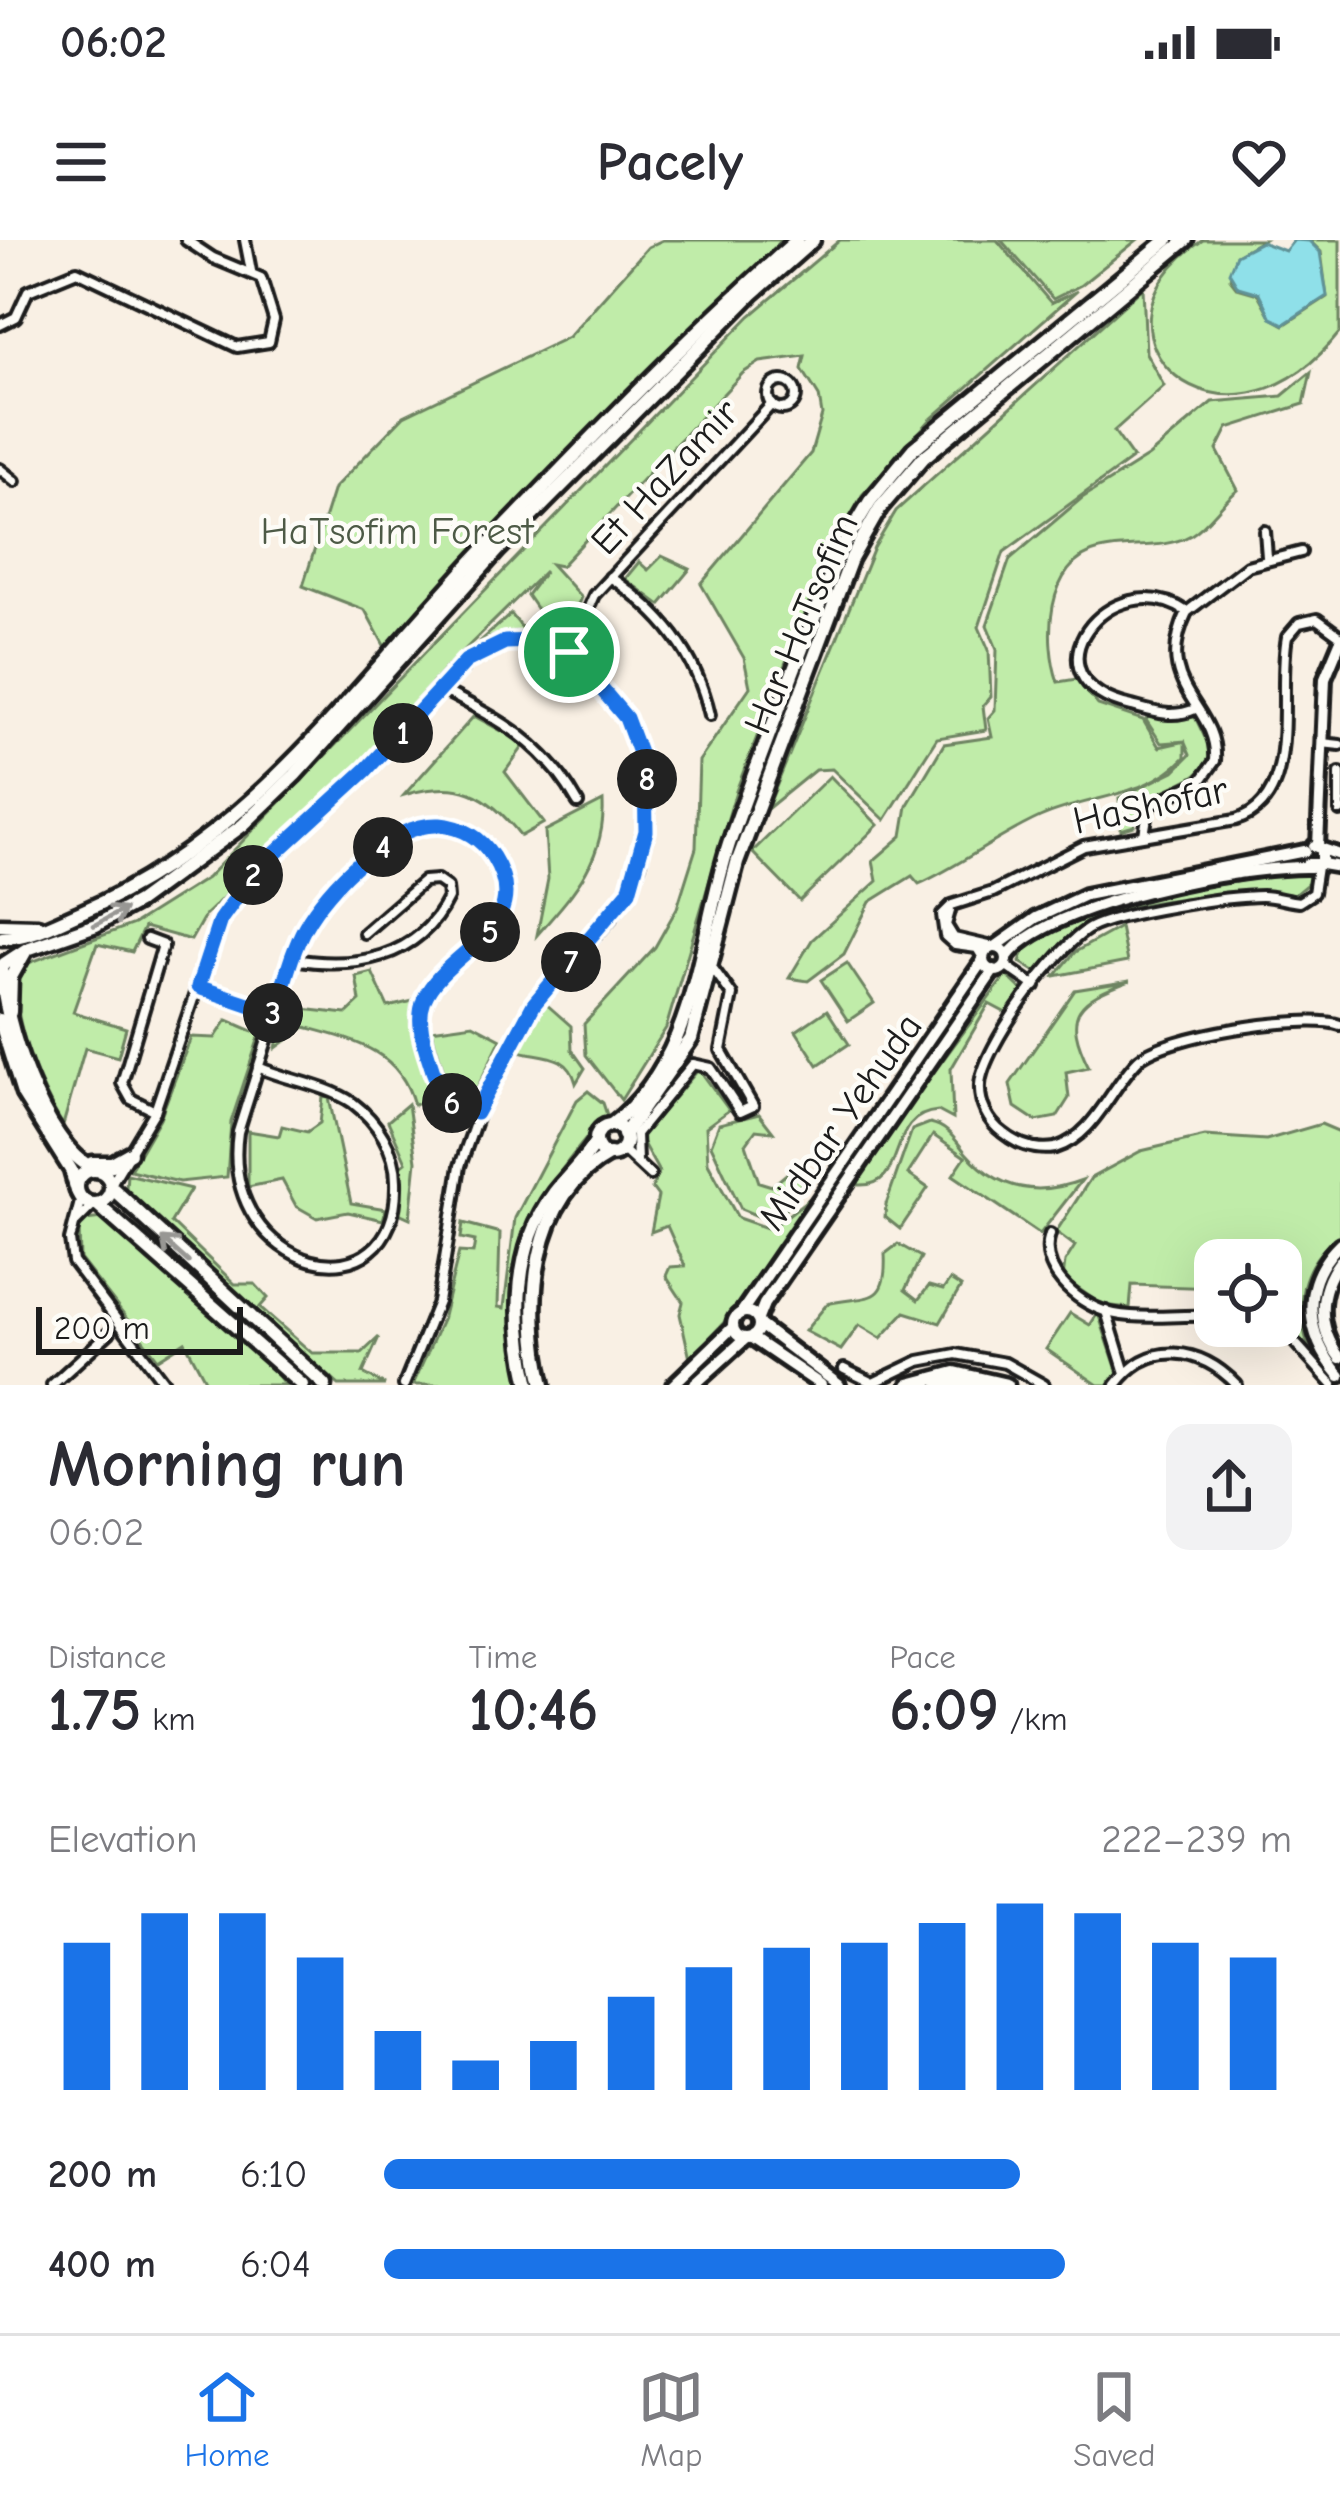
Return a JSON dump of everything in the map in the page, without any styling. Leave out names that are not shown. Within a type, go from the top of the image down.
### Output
[{"type":"main road","points":[[302,1385],[88,1199],[24,1096],[5,1016],[2,967],[8,948],[1,933],[27,935],[170,868],[254,801],[491,542],[796,240]]},
{"type":"main road","points":[[2,967],[27,949],[96,925],[139,902],[258,812],[499,549],[752,294],[813,240]]},
{"type":"main road","name":"Har HaTsofim","points":[[596,1141],[601,1129],[611,1125],[647,1086],[679,1034],[731,839],[839,553],[858,519],[924,440],[1167,240]]},
{"type":"main road","name":"Har HaTsofim","points":[[543,1385],[532,1321],[541,1249],[566,1199],[619,1146],[676,1066],[702,1005],[743,844],[851,559],[880,508],[943,440],[1186,240]]},
{"type":"main road","points":[[27,949],[10,977],[5,1016],[33,1089],[75,1155],[97,1170],[325,1385]]},
{"type":"main road","points":[[611,1125],[619,1146]]},
{"type":"main road","points":[[529,1385],[518,1309],[528,1245],[548,1202],[596,1141],[619,1146]]},
{"type":"main road","points":[[75,1155],[102,1165],[128,1156]]},
{"type":"main road","points":[[88,1199],[80,1176],[97,1170]]},
{"type":"main road","points":[[88,1199],[112,1186]]},
{"type":"main road","points":[[909,1385],[925,1378],[970,1373],[1007,1385]]},
{"type":"main road","points":[[940,1385],[977,1385]]},
{"type":"street","points":[[0,325],[16,317],[28,291],[77,271],[237,347],[260,346],[274,333],[267,289],[251,271],[213,258],[186,240]]},
{"type":"street","points":[[245,240],[251,271]]},
{"type":"street","name":"Et HaZamir","points":[[569,652],[584,610],[610,578],[772,404]]},
{"type":"street","points":[[0,469],[15,482]]},
{"type":"street","points":[[1265,531],[1268,556]]},
{"type":"street","points":[[1144,835],[1142,816],[1149,805],[1200,782],[1213,768],[1216,746],[1176,666],[1178,635],[1187,612],[1231,576],[1268,556],[1301,552]]},
{"type":"street","points":[[610,578],[675,635],[702,685],[710,715]]},
{"type":"street","points":[[1187,612],[1164,602],[1126,602],[1105,610],[1082,637],[1078,665],[1091,690],[1106,700],[1173,716],[1195,709]]},
{"type":"street","name":"HaShofar","points":[[964,902],[1068,851],[1244,818],[1264,802],[1278,771],[1287,637],[1299,622],[1317,619],[1340,639]]},
{"type":"street","points":[[1340,639],[1326,669],[1313,892],[1299,902],[1255,896],[1104,922],[1077,937],[1035,986],[984,1070],[981,1100],[989,1119],[1012,1140],[1055,1148],[1080,1134],[1137,1061],[1157,1048],[1292,1022],[1340,1025]]},
{"type":"street","points":[[112,1186],[155,1111],[220,920],[240,888],[352,785],[466,661],[505,642],[536,641],[569,652],[608,691],[635,735],[647,780],[643,850],[620,905],[534,1004],[476,1113],[460,1166],[442,1289],[404,1385]]},
{"type":"street","points":[[440,689],[518,729],[548,758],[578,803]]},
{"type":"street","points":[[1322,743],[1340,745]]},
{"type":"street","points":[[1340,773],[1340,811]]},
{"type":"street","points":[[258,1067],[343,1097],[385,1140],[396,1174],[395,1201],[382,1236],[359,1256],[326,1266],[300,1261],[279,1250],[252,1219],[235,1158],[244,1107],[293,959],[318,907],[388,842],[430,825],[466,832],[498,866],[502,903],[494,926],[435,982],[421,1012],[422,1035],[441,1091],[454,1105],[476,1113]]},
{"type":"street","points":[[1315,849],[1316,866]]},
{"type":"street","points":[[994,947],[1036,918],[1085,895],[1315,849],[1340,855]]},
{"type":"street","name":"Midbar Yehuda","points":[[748,1338],[840,1193],[1002,964],[1042,927],[1098,902],[1316,866],[1340,867]]},
{"type":"street","points":[[293,959],[347,966],[385,956],[433,922],[448,898],[447,887],[437,880],[424,881],[364,933]]},
{"type":"street","points":[[964,902],[947,917],[950,933],[994,947],[1002,964]]},
{"type":"street","points":[[964,902],[944,910],[942,931],[955,945],[977,948],[983,959],[1002,964],[1035,986]]},
{"type":"street","points":[[147,939],[163,945],[122,1083],[131,1099],[155,1111]]},
{"type":"street","name":"Midbar Yehuda","points":[[733,1327],[994,947]]},
{"type":"street","points":[[637,1162],[636,1134],[693,1064],[711,1068],[740,1112],[753,1106],[720,1047],[732,999],[711,966]]},
{"type":"street","points":[[198,987],[274,1019]]},
{"type":"street","points":[[702,1005],[712,991],[726,988]]},
{"type":"street","points":[[619,1146],[650,1175]]},
{"type":"street","points":[[97,1170],[128,1156]]},
{"type":"street","points":[[88,1199],[73,1229],[70,1248],[76,1267],[166,1385]]},
{"type":"street","points":[[1050,1234],[1046,1255],[1054,1275],[1106,1311],[1194,1315]]},
{"type":"street","points":[[1340,1244],[1318,1273],[1311,1307],[1317,1343],[1340,1376]]},
{"type":"street","points":[[1340,1261],[1326,1284],[1322,1311],[1328,1338],[1340,1358]]},
{"type":"street","points":[[1106,1311],[1125,1373]]},
{"type":"street","points":[[740,1313],[759,1322],[839,1385]]},
{"type":"street","points":[[673,1385],[733,1327],[821,1385]]},
{"type":"street","points":[[52,1385],[110,1332]]},
{"type":"street","points":[[694,1385],[748,1338]]},
{"type":"street","points":[[1299,1347],[1333,1385]]},
{"type":"street","points":[[1116,1385],[1125,1373],[1152,1356],[1184,1353],[1214,1364],[1237,1385]]},
{"type":"street","points":[[844,1369],[873,1383],[919,1361],[980,1356],[1044,1385]]},
{"type":"street","points":[[919,1361],[925,1378]]},
{"type":"green space","name":"HaTsofim Forest","points":[[663,240],[782,240],[477,545],[386,649],[365,610],[303,586],[334,488],[404,416],[568,337],[648,247]]},
{"type":"green space","points":[[840,240],[997,240],[1051,303],[1077,291],[931,419],[862,495],[820,574],[736,791],[666,1028],[621,1100],[586,1055],[584,1024],[655,947],[677,908],[696,848],[699,761],[750,687],[744,658],[701,584],[811,453],[822,415],[819,396],[802,369],[805,356],[760,362],[743,373],[561,566],[551,564],[581,597],[564,640],[514,632],[483,639],[511,614],[523,629],[540,614],[527,595],[545,571],[443,671],[349,778],[205,915],[191,940],[144,927],[132,952],[97,944],[73,1012],[126,1028],[118,1057],[85,1048],[63,1125],[35,1070],[20,1022],[17,980],[23,965],[134,924],[207,878],[750,316]]},
{"type":"green space","points":[[1001,240],[1137,240],[1081,285],[1053,299]]},
{"type":"green space","points":[[1203,240],[1263,240],[1236,255],[1230,279],[1237,288],[1258,294],[1271,318],[1284,325],[1327,297],[1321,252],[1309,240],[1340,240],[1340,332],[1295,374],[1250,393],[1209,392],[1176,376],[1155,349],[1150,314],[1164,276]]},
{"type":"green space","points":[[1143,288],[1146,353],[1164,386],[1114,431],[1133,458],[1004,552],[979,627],[989,650],[991,697],[983,706],[986,730],[937,738],[885,820],[832,769],[815,770],[767,809],[874,548],[896,511]]},
{"type":"green space","points":[[1311,372],[1304,404],[1228,428],[1217,450],[1238,490],[1204,525],[1170,543],[1111,548],[1082,557],[1068,570],[1053,606],[1051,646],[1058,682],[1076,679],[1098,705],[1143,720],[1159,747],[1186,741],[1161,743],[1146,720],[1149,715],[1172,720],[1195,717],[1212,752],[1205,765],[1196,775],[1147,801],[1134,826],[1121,830],[1119,798],[1174,771],[1190,755],[1185,743],[1185,757],[1154,780],[1040,817],[919,884],[912,876],[870,902],[844,954],[808,981],[789,978],[812,940],[877,881],[873,861],[902,836],[907,806],[944,744],[992,737],[988,718],[995,710],[997,649],[987,625],[1010,559],[1082,498],[1149,456],[1212,402],[1282,396]]},
{"type":"green space","points":[[662,556],[690,569],[660,605],[625,579],[639,562],[648,570]]},
{"type":"green space","points":[[474,716],[525,744],[505,772],[544,823],[521,836],[496,809],[470,793],[441,788],[404,795]]},
{"type":"green space","points":[[830,776],[878,825],[800,901],[752,852]]},
{"type":"green space","points":[[603,801],[603,822],[593,858],[537,935],[548,879],[545,831]]},
{"type":"green space","points":[[1309,872],[1311,881],[1294,895],[1218,894],[1125,909],[1082,925],[1036,972],[1020,962],[1033,942],[1061,924],[1100,910]]},
{"type":"green space","points":[[1120,927],[1127,962],[1055,976],[1075,952]]},
{"type":"green space","points":[[847,963],[874,1003],[848,1021],[821,980]]},
{"type":"green space","points":[[372,972],[388,1007],[413,1001],[411,1022],[440,1097],[414,1105],[398,1071],[372,1050],[340,1037],[305,1027],[276,1048],[284,1007],[346,1014],[360,1001],[356,976]]},
{"type":"green space","points":[[1006,975],[1023,991],[1008,1014],[989,1004],[951,1069],[953,1119],[938,1111],[921,1115],[902,1137],[885,1175],[874,1183],[858,1185],[861,1170]]},
{"type":"green space","points":[[1130,981],[1098,995],[1080,1010],[1076,1033],[1089,1067],[1066,1072],[1069,1098],[1057,1117],[1036,1121],[1015,1107],[1010,1084],[1075,990]]},
{"type":"green space","points":[[545,1003],[571,1026],[572,1050],[585,1068],[576,1083],[560,1061],[516,1050]]},
{"type":"green space","points":[[827,1010],[849,1044],[818,1065],[796,1031]]},
{"type":"green space","points":[[227,1020],[260,1034],[231,1122],[227,1177],[179,1182],[130,1170],[160,1118],[191,1037],[215,1038]]},
{"type":"green space","points":[[473,1024],[501,1039],[470,1103],[447,1081],[431,1030]]},
{"type":"green space","points":[[699,1069],[729,1110],[706,1127],[708,1163],[738,1218],[770,1229],[819,1191],[751,1293],[690,1359],[680,1314],[683,1302],[666,1276],[670,1267],[685,1266],[667,1226],[651,1232],[658,1196],[652,1188],[659,1172],[640,1138]]},
{"type":"green space","points":[[588,1091],[603,1103],[607,1115],[539,1206],[517,1270],[513,1305],[522,1385],[413,1385],[442,1320],[459,1252],[473,1253],[475,1241],[461,1238],[463,1223],[500,1233],[498,1307],[504,1308],[515,1218],[577,1100]]},
{"type":"green space","points":[[323,1097],[329,1098],[351,1203],[386,1209],[383,1220],[348,1212],[317,1218],[296,1206],[282,1180],[248,1187],[248,1131],[279,1136],[282,1126],[307,1132],[320,1123]]},
{"type":"green space","points":[[408,1104],[416,1161],[410,1218],[399,1213],[401,1166],[406,1162],[388,1121]]},
{"type":"green space","points":[[759,1114],[773,1132],[756,1130],[746,1144],[759,1182],[772,1186],[796,1166],[809,1171],[786,1209],[765,1219],[741,1209],[711,1145],[719,1124]]},
{"type":"green space","points":[[930,1123],[947,1131],[978,1165],[1005,1182],[1034,1189],[1082,1180],[1040,1234],[953,1175],[965,1157],[933,1135],[908,1174],[928,1188],[900,1229],[885,1217],[886,1204],[912,1130]]},
{"type":"green space","points":[[1321,1124],[1340,1132],[1340,1235],[1315,1260],[1302,1304],[1302,1239],[1194,1239],[1194,1287],[1132,1285],[1130,1308],[1102,1305],[1063,1278],[1065,1262],[1075,1246],[1056,1232],[1091,1178],[1141,1151],[1205,1136],[1266,1140]]},
{"type":"green space","points":[[127,1174],[191,1189],[171,1222],[235,1284],[255,1284],[268,1298],[260,1307],[312,1353],[362,1353],[379,1337],[363,1373],[385,1385],[339,1385],[138,1205],[126,1188]]},
{"type":"green space","points":[[102,1218],[285,1385],[208,1385],[185,1342],[158,1359],[80,1259],[79,1227],[86,1220]]},
{"type":"green space","points":[[898,1244],[921,1257],[905,1290],[918,1300],[929,1286],[943,1290],[950,1280],[961,1287],[940,1323],[905,1312],[881,1338],[859,1325],[841,1350],[805,1331],[827,1304],[878,1291],[883,1284],[885,1254]]},
{"type":"green space","points":[[1070,1313],[1090,1325],[1098,1313],[1118,1373],[1108,1385],[1098,1385],[1046,1349]]},
{"type":"green space","points":[[1302,1320],[1306,1337],[1311,1354],[1302,1344]]},
{"type":"water","points":[[1294,240],[1309,241],[1320,252],[1327,296],[1284,324],[1271,318],[1259,293],[1238,287],[1229,272],[1236,255],[1261,242],[1285,251]]},
{"type":"route","points":[[536,641],[569,652],[608,691],[641,751],[648,815],[640,865],[612,917],[534,1004],[508,1045],[476,1113],[454,1105],[441,1091],[420,1023],[429,991],[487,935],[499,916],[503,890],[498,866],[466,832],[430,825],[400,835],[328,896],[303,930],[275,1013],[198,987],[220,920],[240,888],[366,770],[458,668],[478,652],[505,642],[536,641]]}]
